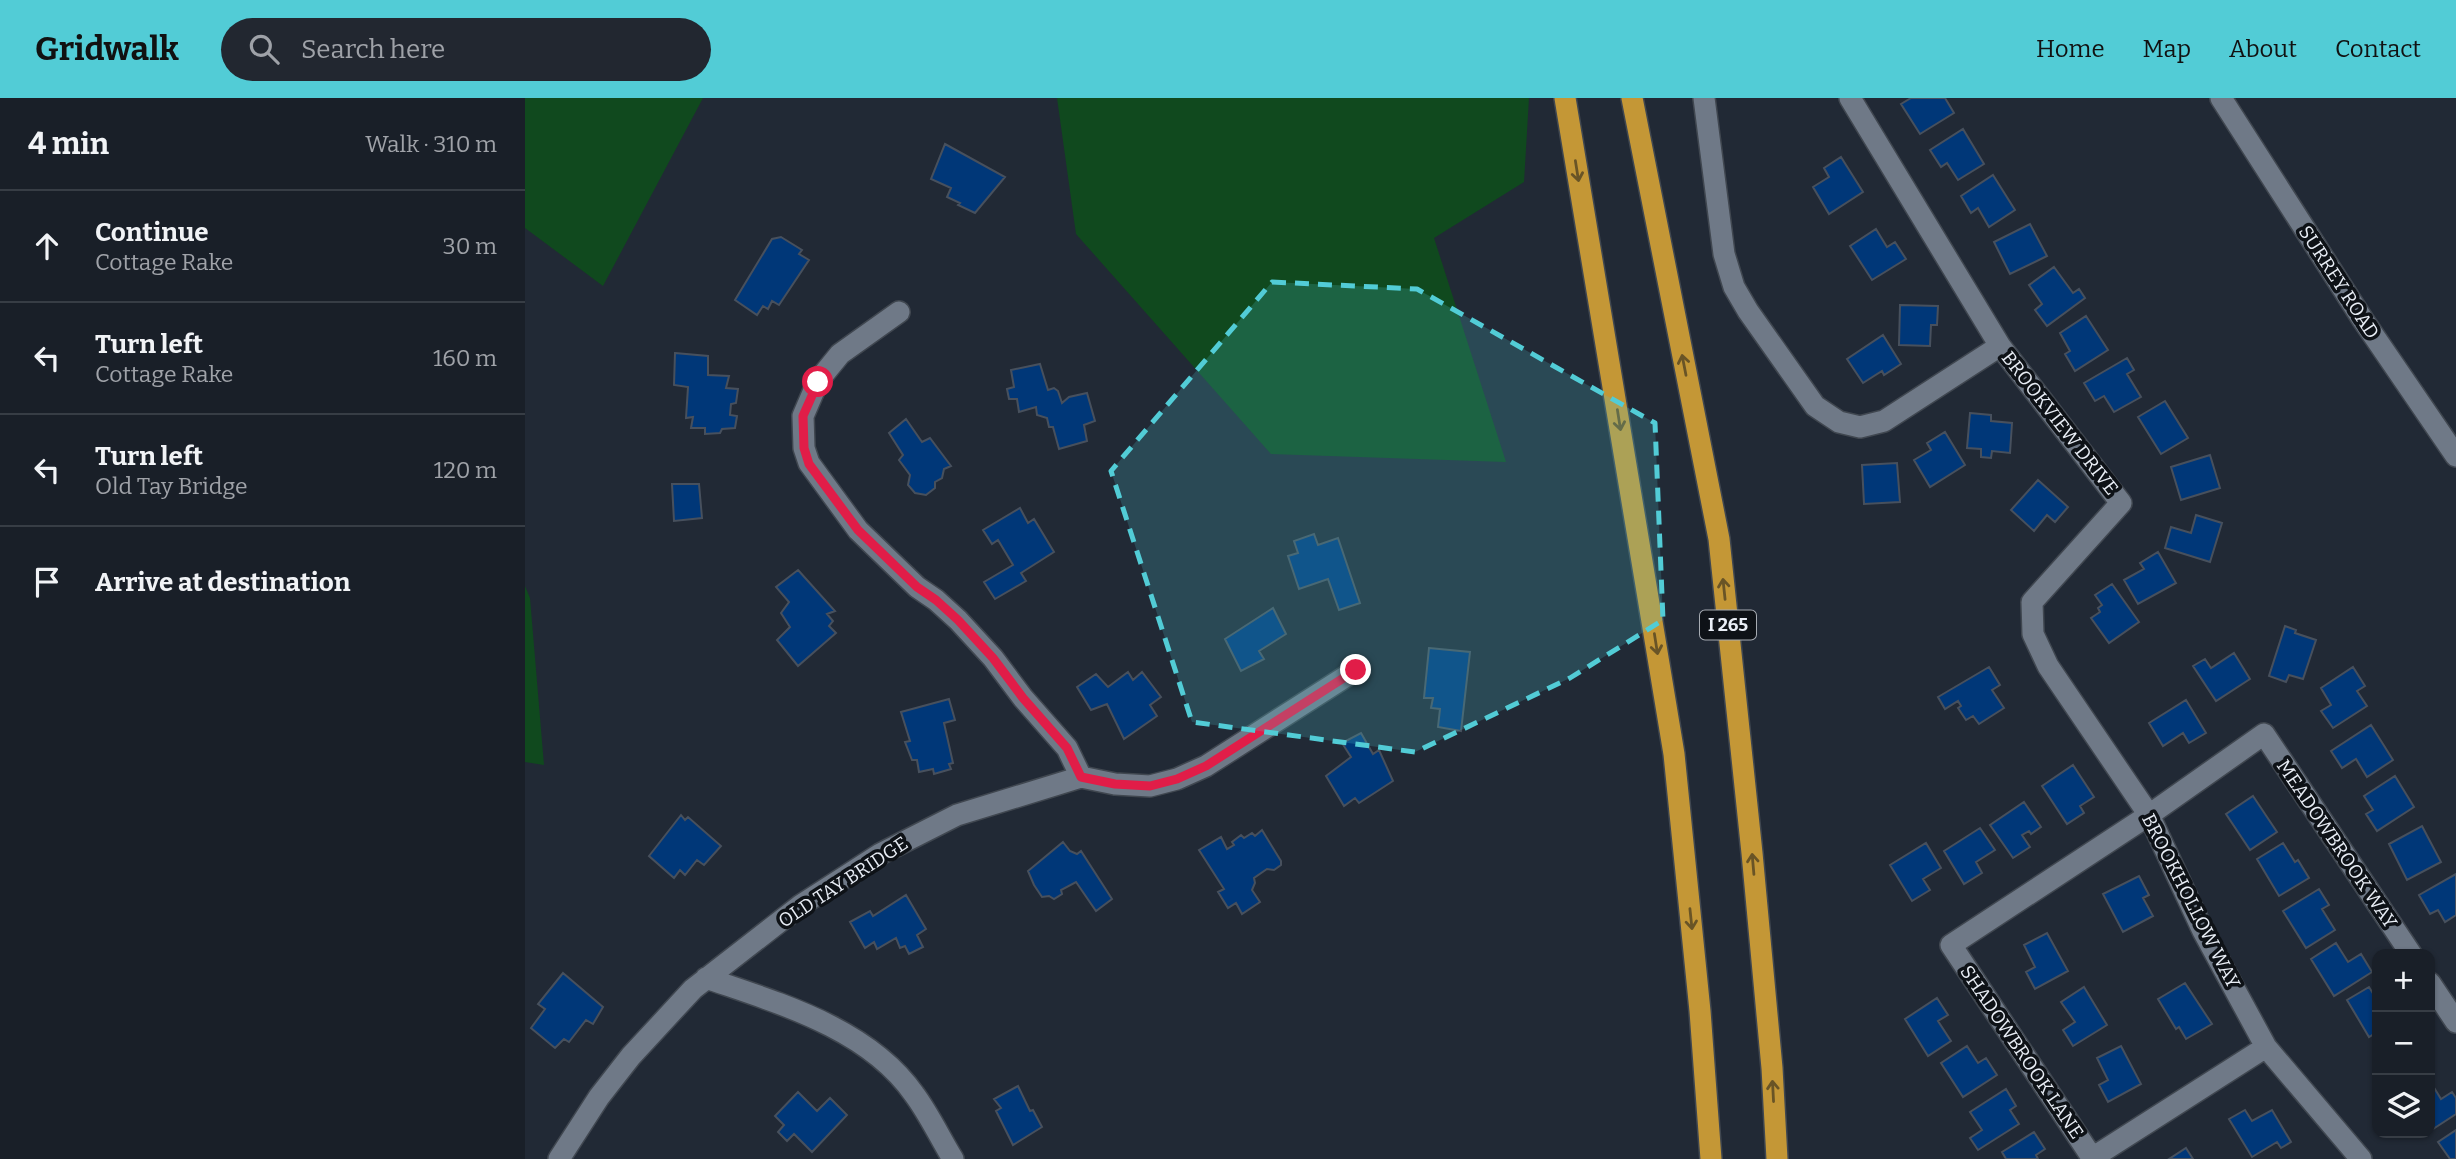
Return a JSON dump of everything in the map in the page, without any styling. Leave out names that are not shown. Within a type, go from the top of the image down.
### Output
[{"type":"highway","name":"I 265","points":[[1632,98],[1719,539],[1752,853],[1772,1068],[1777,1159]]},
{"type":"highway","points":[[1565,101],[1674,754],[1700,1012],[1711,1159]]},
{"type":"street","name":"BROOKVIEW DRIVE","points":[[1703,98],[1724,254],[1734,287],[1815,406],[1839,422],[1860,427],[1884,421],[2000,346]]},
{"type":"street","name":"BROOKVIEW DRIVE","points":[[1850,98],[2000,346],[2121,503],[2032,602],[2033,634]]},
{"type":"street","name":"SURREY ROAD","points":[[2223,102],[2363,320],[2456,456]]},
{"type":"street","points":[[899,312],[840,354],[818,382],[803,416],[804,448],[809,464],[858,530],[917,587],[958,620],[993,658],[1023,698],[1067,748],[1081,777]]},
{"type":"street","name":"BROOKHOLLOW WAY","points":[[2033,634],[2048,666],[2149,815],[2203,931],[2266,1047],[2361,1159]]},
{"type":"street","name":"OLD TAY BRIDGE","points":[[559,1159],[599,1097],[631,1056],[706,978],[801,905],[880,854],[957,815],[1081,777],[1115,784],[1150,786],[1177,779],[1206,766],[1356,670]]},
{"type":"street","name":"MEADOWBROOK WAY","points":[[2149,815],[2264,733],[2408,949]]},
{"type":"street","name":"SHADOWBROOK LANE","points":[[2092,1158],[1951,945],[2149,815]]},
{"type":"street","points":[[706,978],[832,1026],[876,1054],[913,1093],[953,1159]]},
{"type":"street","points":[[2435,990],[2456,1022]]},
{"type":"street","points":[[2092,1158],[2266,1047]]},
{"type":"highlighted area","points":[[1272,282],[1417,289],[1655,423],[1663,620],[1570,678],[1415,752],[1192,722],[1111,471]]},
{"type":"green space","points":[[525,98],[703,98],[603,286],[525,228]]},
{"type":"green space","points":[[1057,98],[1529,98],[1524,182],[1434,238],[1506,462],[1271,454],[1076,234]]},
{"type":"green space","points":[[525,586],[530,598],[544,765],[525,762]]},
{"type":"building","points":[[1911,98],[1945,98],[1954,113],[1920,134],[1901,104]]},
{"type":"building","points":[[1963,129],[1984,164],[1958,180],[1947,163],[1941,167],[1930,150]]},
{"type":"building","points":[[945,144],[1005,177],[975,213],[947,197],[951,188],[931,179]]},
{"type":"building","points":[[1841,157],[1863,192],[1829,214],[1813,187],[1829,177],[1824,168]]},
{"type":"building","points":[[1993,175],[2015,210],[1989,227],[1978,208],[1971,213],[1961,196]]},
{"type":"building","points":[[2030,224],[2047,256],[2010,274],[1994,242]]},
{"type":"building","points":[[1876,229],[1887,247],[1895,242],[1906,259],[1872,280],[1850,246]]},
{"type":"building","points":[[781,237],[802,250],[799,254],[809,260],[779,305],[772,301],[768,309],[763,306],[757,315],[735,300],[772,239]]},
{"type":"building","points":[[2054,267],[2073,293],[2079,289],[2085,298],[2047,326],[2035,310],[2042,304],[2029,285]]},
{"type":"building","points":[[1900,305],[1938,306],[1937,325],[1931,325],[1930,346],[1899,345]]},
{"type":"building","points":[[2086,316],[2108,350],[2075,371],[2065,354],[2070,351],[2060,333]]},
{"type":"building","points":[[1883,335],[1901,364],[1884,375],[1882,371],[1863,383],[1847,359]]},
{"type":"building","points":[[675,353],[708,356],[708,375],[729,376],[726,388],[738,389],[736,403],[731,404],[730,415],[737,416],[735,428],[705,434],[705,428],[691,428],[693,417],[686,418],[688,387],[674,385]]},
{"type":"building","points":[[2127,358],[2134,370],[2127,374],[2141,397],[2114,412],[2104,396],[2095,401],[2084,383]]},
{"type":"building","points":[[1040,364],[1048,390],[1054,388],[1058,391],[1062,403],[1069,397],[1087,393],[1095,421],[1084,425],[1087,441],[1059,449],[1053,427],[1049,427],[1047,418],[1037,415],[1036,407],[1019,412],[1017,399],[1009,399],[1007,389],[1014,387],[1011,370]]},
{"type":"building","points":[[2165,401],[2188,438],[2161,454],[2138,417]]},
{"type":"building","points":[[1970,413],[1991,415],[1991,421],[2012,423],[2010,453],[1992,451],[1991,458],[1981,457],[1981,449],[1967,448]]},
{"type":"building","points":[[906,419],[922,442],[930,438],[951,466],[944,469],[942,478],[935,482],[935,488],[926,495],[915,493],[908,485],[910,475],[899,460],[903,455],[889,433]]},
{"type":"building","points":[[1945,432],[1965,465],[1930,487],[1914,460],[1931,450],[1927,443]]},
{"type":"building","points":[[2210,455],[2220,488],[2181,500],[2171,467]]},
{"type":"building","points":[[1897,463],[1900,502],[1864,504],[1862,465]]},
{"type":"building","points":[[2038,480],[2068,507],[2055,522],[2047,515],[2034,531],[2011,510]]},
{"type":"building","points":[[672,484],[699,484],[702,518],[674,521]]},
{"type":"building","points":[[1020,508],[1028,523],[1034,519],[1054,552],[1021,573],[1026,581],[995,599],[984,582],[1013,565],[998,540],[992,544],[983,530]]},
{"type":"building","points":[[2196,515],[2222,523],[2210,562],[2165,548],[2171,527],[2191,533]]},
{"type":"building","points":[[1314,534],[1318,545],[1338,538],[1360,603],[1339,610],[1328,579],[1299,589],[1288,556],[1298,553],[1294,541]]},
{"type":"building","points":[[2158,552],[2176,583],[2138,604],[2124,580],[2144,569],[2140,563]]},
{"type":"building","points":[[798,570],[835,611],[827,614],[833,621],[829,626],[836,633],[798,666],[777,640],[790,627],[781,613],[789,602],[776,587]]},
{"type":"building","points":[[2112,584],[2139,622],[2109,643],[2091,618],[2100,612],[2098,608],[2102,605],[2095,595]]},
{"type":"building","points":[[1273,608],[1286,634],[1259,651],[1264,659],[1241,671],[1225,639]]},
{"type":"building","points":[[2285,626],[2296,630],[2295,633],[2316,640],[2303,679],[2289,675],[2286,682],[2269,676]]},
{"type":"building","points":[[1429,648],[1470,652],[1461,731],[1438,727],[1440,709],[1431,708],[1433,698],[1424,698]]},
{"type":"building","points":[[2234,653],[2250,679],[2216,701],[2193,666],[2205,659],[2211,668]]},
{"type":"building","points":[[1989,667],[2000,685],[1992,690],[2004,708],[1979,724],[1973,716],[1966,720],[1958,708],[1961,706],[1958,701],[1945,709],[1938,697]]},
{"type":"building","points":[[2353,667],[2365,686],[2357,691],[2367,706],[2333,728],[2321,711],[2331,705],[2321,688]]},
{"type":"building","points":[[1128,672],[1133,680],[1142,672],[1161,697],[1150,705],[1157,716],[1124,739],[1107,704],[1091,710],[1077,687],[1096,674],[1108,687]]},
{"type":"building","points":[[949,699],[955,720],[944,723],[953,763],[949,764],[951,769],[934,774],[933,769],[919,772],[917,760],[912,760],[905,742],[910,741],[901,712]]},
{"type":"building","points":[[2186,700],[2206,733],[2189,743],[2183,733],[2163,746],[2149,723]]},
{"type":"building","points":[[2371,725],[2393,760],[2367,777],[2356,759],[2342,768],[2331,751]]},
{"type":"building","points":[[1361,733],[1373,754],[1379,750],[1393,781],[1359,803],[1355,798],[1344,806],[1326,776],[1351,757],[1342,743]]},
{"type":"building","points":[[2073,765],[2094,797],[2080,806],[2084,813],[2067,824],[2042,786]]},
{"type":"building","points":[[2395,776],[2414,807],[2377,831],[2366,814],[2373,810],[2364,796]]},
{"type":"building","points":[[2253,796],[2277,832],[2250,850],[2226,814]]},
{"type":"building","points":[[2024,802],[2041,827],[2031,834],[2029,831],[2022,835],[2030,847],[2013,858],[1990,825]]},
{"type":"building","points":[[681,815],[685,820],[688,817],[721,846],[704,865],[697,860],[685,875],[680,870],[674,878],[649,856]]},
{"type":"building","points":[[2422,826],[2441,862],[2407,880],[2389,844]]},
{"type":"building","points":[[1980,828],[1995,850],[1976,862],[1982,873],[1964,884],[1944,851]]},
{"type":"building","points":[[1262,830],[1281,865],[1274,870],[1267,869],[1254,878],[1252,890],[1260,902],[1242,914],[1236,903],[1228,908],[1218,892],[1224,889],[1199,850],[1221,837],[1227,849],[1234,845],[1232,842],[1241,835],[1244,838],[1252,833],[1255,836]]},
{"type":"building","points":[[1063,842],[1070,851],[1077,854],[1081,851],[1112,899],[1096,911],[1076,882],[1061,890],[1062,894],[1054,899],[1049,896],[1042,897],[1034,885],[1028,871]]},
{"type":"building","points":[[1926,843],[1941,868],[1923,879],[1930,890],[1912,901],[1890,865]]},
{"type":"building","points":[[2283,843],[2309,878],[2279,896],[2257,859]]},
{"type":"building","points":[[2456,874],[2456,915],[2445,922],[2438,910],[2430,914],[2419,895]]},
{"type":"building","points":[[2139,876],[2149,895],[2143,898],[2153,916],[2123,932],[2103,894]]},
{"type":"building","points":[[2319,889],[2329,905],[2322,909],[2335,930],[2306,948],[2283,911]]},
{"type":"building","points":[[906,895],[926,929],[917,935],[923,947],[909,954],[905,946],[900,948],[896,938],[877,949],[874,942],[865,948],[850,922],[870,911],[873,916]]},
{"type":"building","points":[[2047,933],[2068,971],[2035,989],[2026,972],[2035,967],[2024,945]]},
{"type":"building","points":[[2336,943],[2348,962],[2361,954],[2372,972],[2334,996],[2311,959]]},
{"type":"building","points":[[563,973],[603,1007],[593,1024],[586,1020],[569,1042],[564,1039],[555,1048],[531,1028],[545,1009],[538,1004]]},
{"type":"building","points":[[2185,983],[2212,1024],[2186,1039],[2179,1027],[2176,1029],[2158,999]]},
{"type":"building","points":[[2084,987],[2107,1025],[2073,1046],[2063,1030],[2075,1022],[2061,1002]]},
{"type":"building","points":[[2369,987],[2372,992],[2372,1035],[2369,1037],[2347,1000]]},
{"type":"building","points":[[1937,998],[1948,1015],[1938,1021],[1951,1041],[1928,1056],[1905,1019]]},
{"type":"building","points":[[1967,1046],[1978,1063],[1986,1058],[1997,1075],[1963,1097],[1941,1063]]},
{"type":"building","points":[[2121,1046],[2141,1084],[2108,1102],[2099,1085],[2108,1080],[2097,1058]]},
{"type":"building","points":[[1018,1086],[1030,1111],[1033,1110],[1042,1127],[1013,1145],[996,1111],[1001,1108],[994,1099]]},
{"type":"building","points":[[2006,1089],[2016,1106],[2010,1110],[2019,1124],[1978,1150],[1970,1138],[1982,1130],[1970,1112]]},
{"type":"building","points":[[2435,1089],[2441,1099],[2452,1092],[2456,1098],[2456,1114],[2435,1128]]},
{"type":"building","points":[[798,1092],[817,1111],[830,1098],[847,1115],[812,1152],[794,1134],[787,1141],[778,1132],[784,1125],[775,1116]]},
{"type":"building","points":[[2245,1110],[2252,1121],[2272,1110],[2291,1142],[2281,1148],[2277,1142],[2252,1157],[2229,1119]]},
{"type":"building","points":[[2456,1130],[2456,1159],[2450,1159],[2438,1142]]},
{"type":"building","points":[[2034,1132],[2045,1149],[2036,1155],[2038,1159],[2006,1159],[2002,1152]]},
{"type":"building","points":[[2186,1148],[2193,1159],[2169,1159]]},
{"type":"route","points":[[818,382],[803,416],[804,448],[809,464],[858,530],[917,587],[958,620],[993,658],[1023,698],[1067,748],[1081,777],[1115,784],[1150,786],[1177,779],[1206,766],[1356,670]]}]
